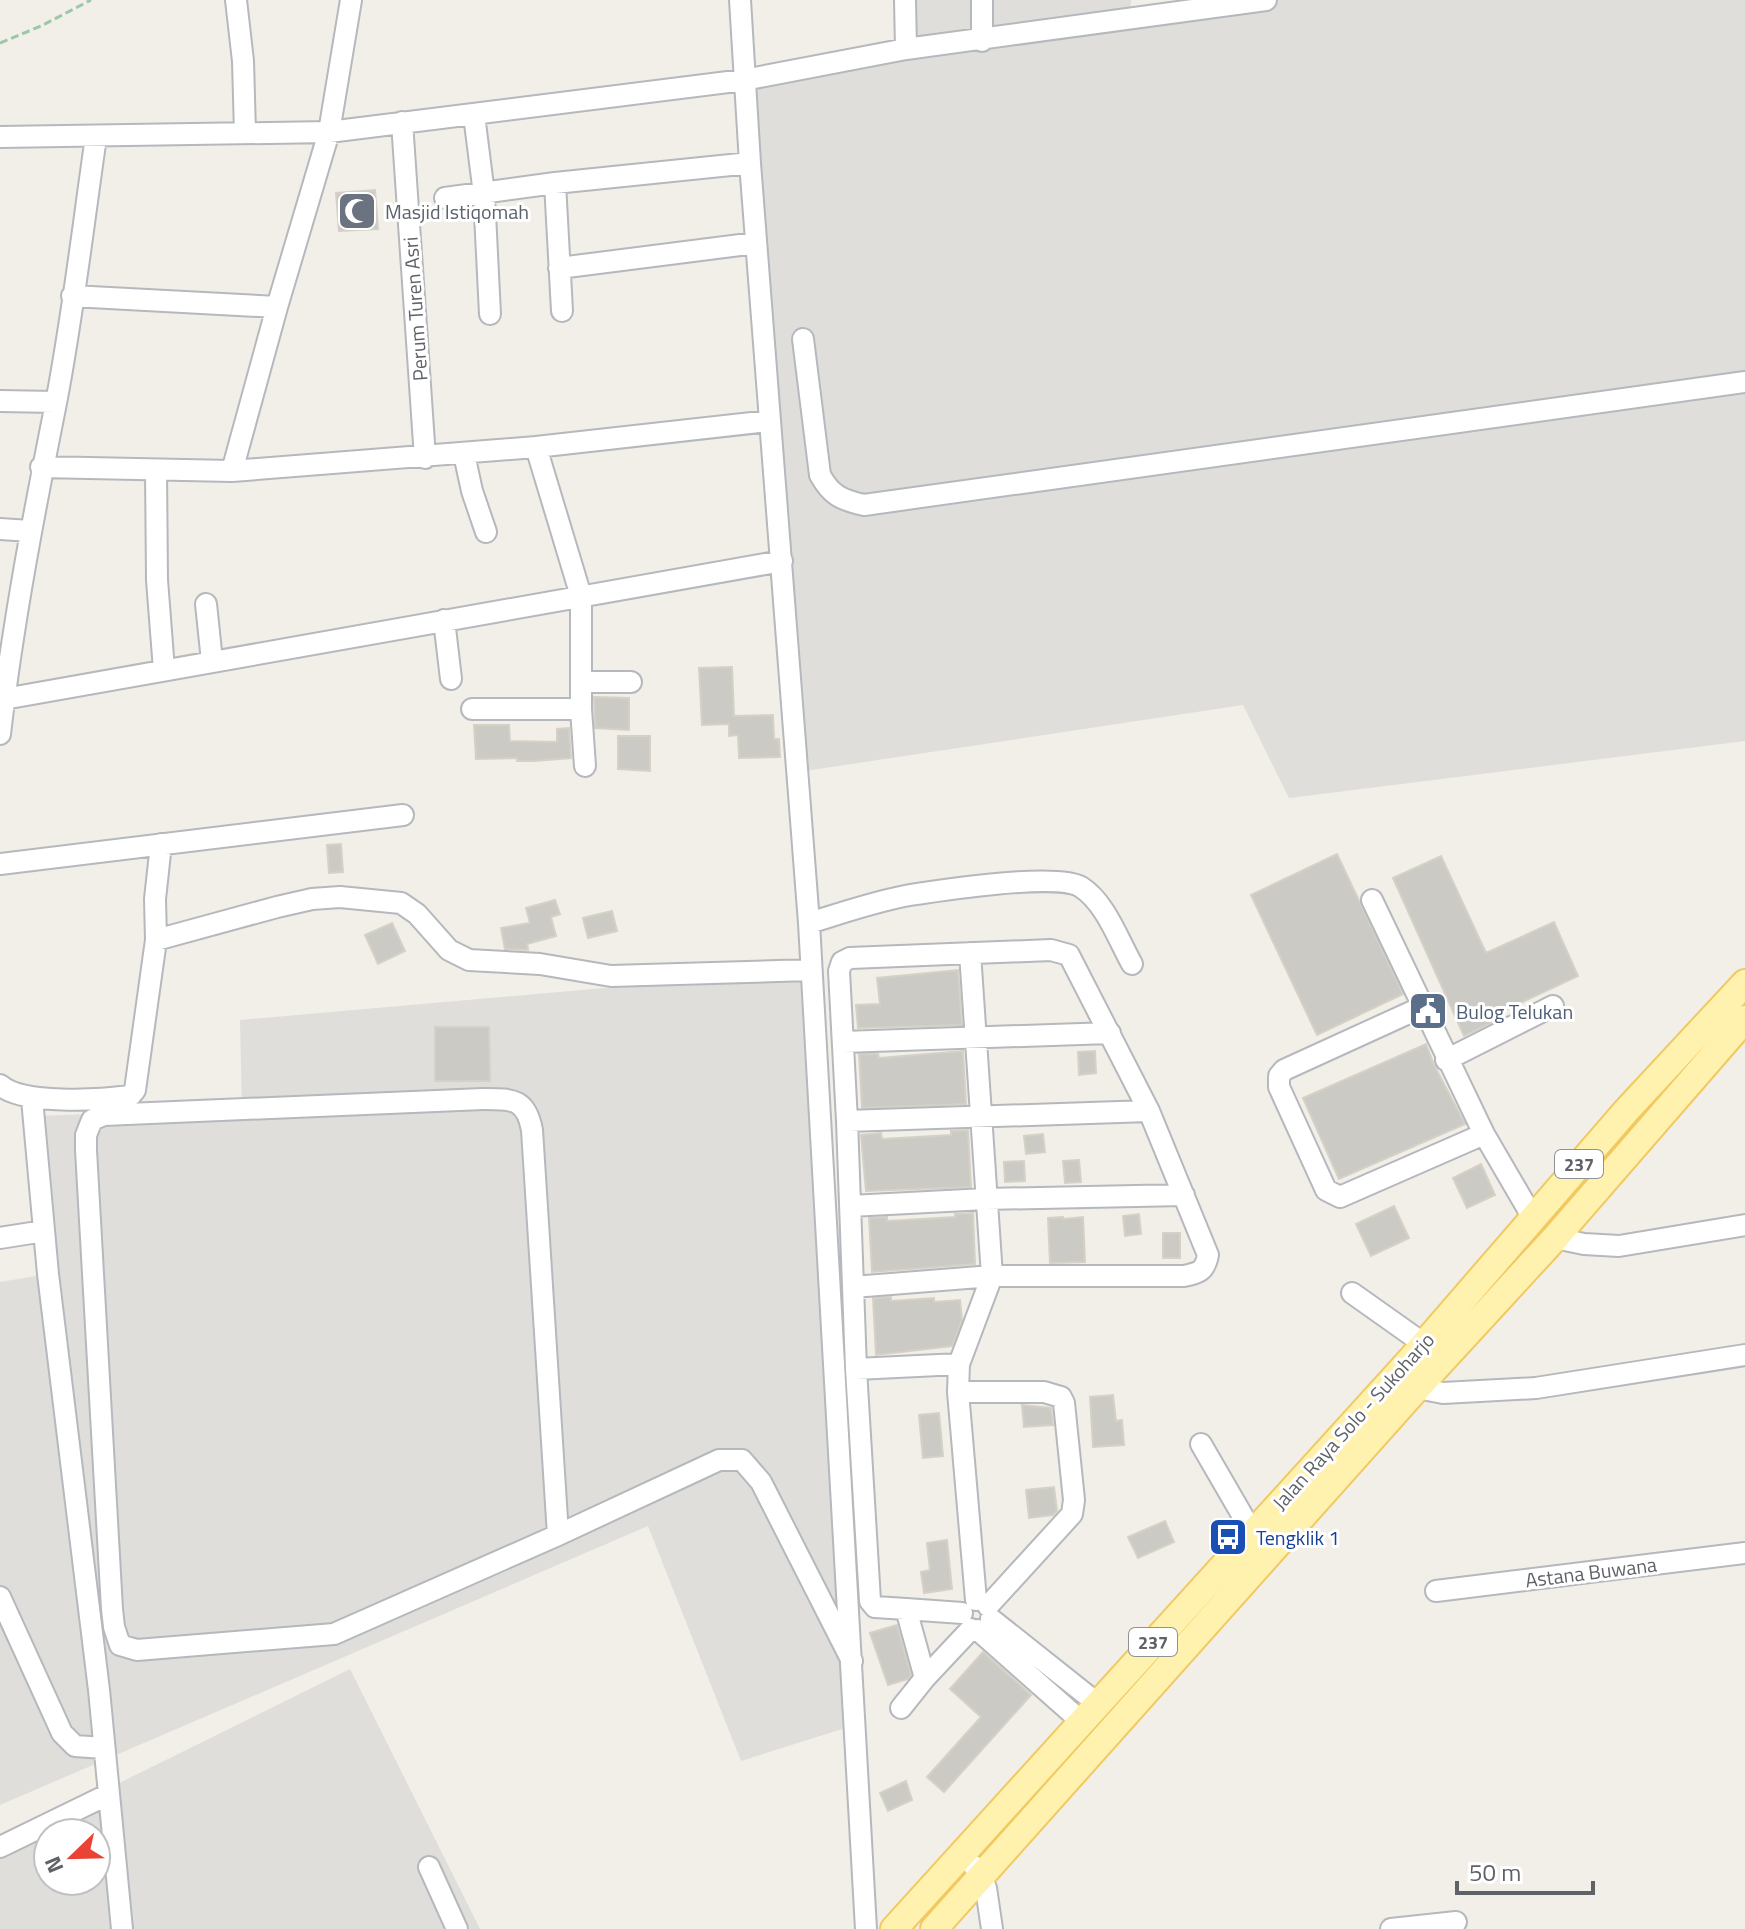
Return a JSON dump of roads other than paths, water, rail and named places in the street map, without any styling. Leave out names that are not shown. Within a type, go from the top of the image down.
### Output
[{"type":"main road","name":"Jalan Raya Solo - Sukoharjo","points":[[934,1929],[982,1878],[1422,1364],[1533,1218],[1626,1111],[1745,983]]},
{"type":"main road","name":"Jalan Raya Solo - Sukoharjo","points":[[894,1929],[1252,1532],[1555,1238],[1745,1019]]},
{"type":"main road","points":[[1533,1218],[1555,1238]]},
{"type":"street","points":[[236,0],[243,61],[245,133]]},
{"type":"street","points":[[232,471],[329,132],[351,0]]},
{"type":"street","points":[[740,0],[769,421],[809,923],[866,1929]]},
{"type":"street","points":[[905,0],[906,49]]},
{"type":"street","points":[[982,0],[982,41]]},
{"type":"street","points":[[0,137],[329,132],[744,80],[906,49],[982,41],[1131,9],[1257,1]]},
{"type":"street","points":[[474,115],[484,194],[490,314]]},
{"type":"street","name":"Perum Turen Asri","points":[[402,122],[425,453]]},
{"type":"street","points":[[0,734],[7,623],[30,531],[56,402],[96,137]]},
{"type":"street","points":[[445,198],[750,163]]},
{"type":"street","points":[[555,183],[562,311]]},
{"type":"street","points":[[559,268],[756,243]]},
{"type":"street","points":[[72,296],[277,307]]},
{"type":"street","points":[[803,339],[820,475],[829,491],[842,500],[864,505],[1745,382]]},
{"type":"street","points":[[0,401],[56,402]]},
{"type":"street","points":[[41,467],[232,471],[425,453],[464,454],[769,421]]},
{"type":"street","points":[[536,447],[581,596],[581,709],[585,766]]},
{"type":"street","points":[[464,454],[486,532]]},
{"type":"street","points":[[156,470],[157,580],[164,670]]},
{"type":"street","points":[[0,529],[30,531]]},
{"type":"street","points":[[4,699],[782,561]]},
{"type":"street","points":[[206,604],[212,661]]},
{"type":"street","points":[[444,620],[451,679]]},
{"type":"street","points":[[581,682],[631,682]]},
{"type":"street","points":[[472,709],[581,709]]},
{"type":"street","points":[[0,864],[403,815]]},
{"type":"street","points":[[0,1085],[10,1093],[32,1099],[127,1097],[134,1093],[156,940],[155,899],[161,844]]},
{"type":"street","points":[[809,923],[910,895],[1017,883],[1072,881],[1097,902],[1132,964]]},
{"type":"street","points":[[156,940],[277,907],[312,899],[340,897],[401,903],[417,914],[449,950],[469,960],[540,964],[602,976],[810,970]]},
{"type":"street","points":[[1372,900],[1446,1060],[1484,1134],[1533,1218]]},
{"type":"street","points":[[853,1287],[992,1276],[1184,1276],[1200,1273],[1206,1265],[1208,1255],[1149,1111],[1072,958],[1064,952],[850,958],[844,961],[839,971],[856,1369],[870,1601],[875,1607],[978,1616],[1090,1713]]},
{"type":"street","points":[[970,953],[992,1276],[959,1364],[958,1392],[978,1616]]},
{"type":"street","points":[[1446,1060],[1553,1006]]},
{"type":"street","points":[[1422,1007],[1284,1070],[1279,1076],[1279,1087],[1326,1190],[1340,1197],[1484,1134]]},
{"type":"street","points":[[843,1042],[1110,1033]]},
{"type":"street","points":[[32,1099],[44,1231],[99,1690],[122,1929]]},
{"type":"street","points":[[558,1535],[532,1130],[529,1112],[519,1103],[483,1099],[104,1115],[92,1120],[86,1135],[86,1166],[112,1609],[120,1645],[137,1650],[334,1634],[558,1535],[719,1460],[742,1460],[761,1482],[852,1661]]},
{"type":"street","points":[[847,1121],[1149,1111]]},
{"type":"street","points":[[850,1206],[986,1199],[1184,1195]]},
{"type":"street","points":[[1555,1238],[1619,1246],[1745,1225]]},
{"type":"street","points":[[0,1238],[44,1231]]},
{"type":"street","points":[[1352,1293],[1422,1364],[1457,1393],[1536,1388],[1745,1355]]},
{"type":"street","points":[[856,1369],[959,1364]]},
{"type":"street","points":[[901,1708],[978,1616],[1072,1514],[1074,1500],[1064,1403],[1054,1393],[958,1392]]},
{"type":"street","points":[[1201,1444],[1252,1532]]},
{"type":"street","name":"Astana Buwana","points":[[1436,1591],[1745,1553]]},
{"type":"street","points":[[0,1597],[62,1733],[75,1746],[104,1748]]},
{"type":"street","points":[[906,1609],[925,1678]]},
{"type":"street","points":[[0,1847],[109,1794]]},
{"type":"street","points":[[964,1853],[986,1888],[992,1929]]},
{"type":"street","points":[[429,1867],[457,1929]]},
{"type":"street","points":[[1399,1929],[1456,1922]]},
{"type":"place","name":"Masjid Istiqomah","points":[[357,211]]},
{"type":"place","name":"Bulog Telukan","points":[[1428,1011]]},
{"type":"place","name":"Tengklik 1","points":[[1228,1537]]}]
